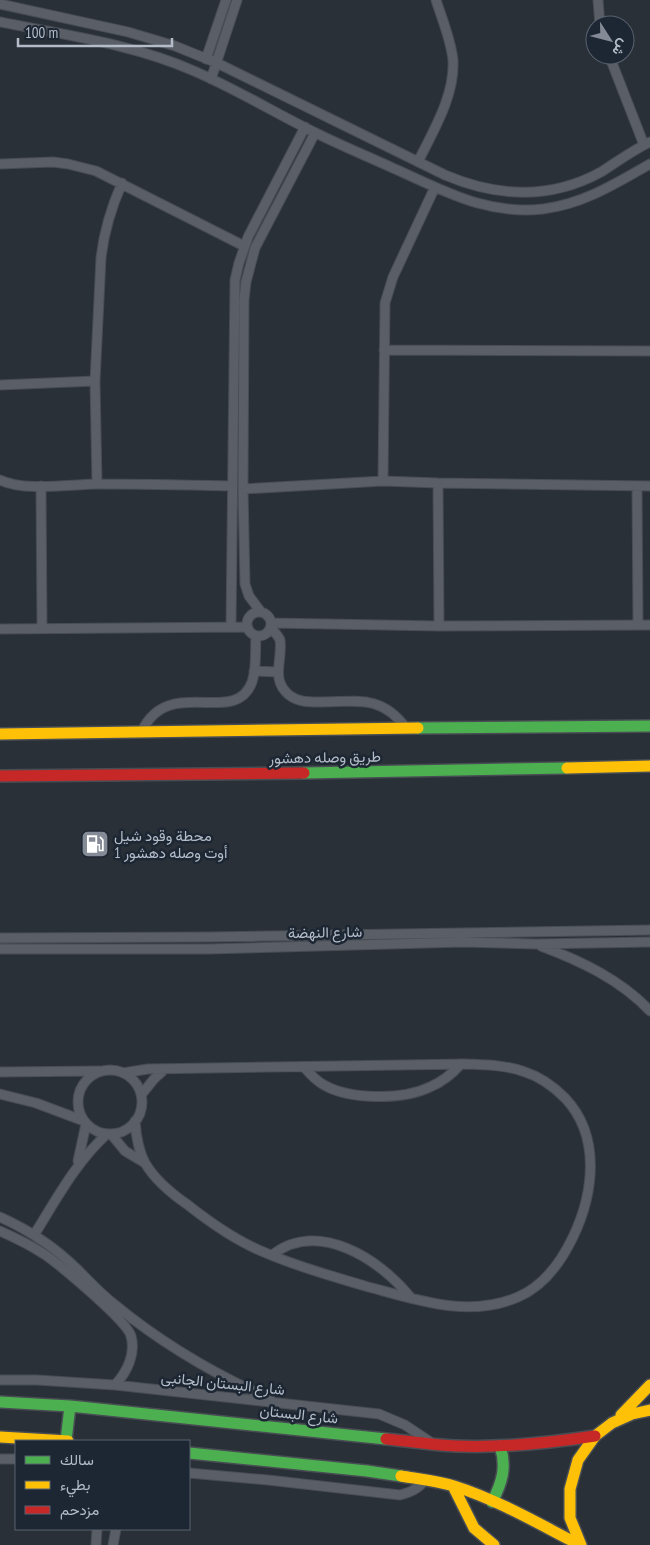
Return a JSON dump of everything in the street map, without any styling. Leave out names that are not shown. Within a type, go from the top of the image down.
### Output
[{"type":"main road","name":"طريق وصله دهشور","points":[[0,734],[650,726]]},
{"type":"main road","name":"طريق وصله دهشور","points":[[0,776],[362,772],[650,766]]},
{"type":"main road","points":[[580,1545],[570,1518],[570,1489],[578,1460],[595,1436],[630,1407],[650,1385]]},
{"type":"main road","name":"شارع البستان","points":[[0,1402],[70,1406],[434,1444],[500,1446],[595,1436]]},
{"type":"main road","points":[[67,1440],[70,1406]]},
{"type":"main road","points":[[612,1423],[632,1414],[650,1410]]},
{"type":"main road","points":[[0,1436],[54,1440]]},
{"type":"main road","points":[[492,1502],[500,1488],[505,1471],[505,1462],[500,1446]]},
{"type":"main road","points":[[190,1453],[367,1472],[453,1486],[473,1493],[541,1524],[580,1545]]},
{"type":"main road","points":[[453,1486],[474,1528],[494,1545]]},
{"type":"street","points":[[206,59],[226,0]]},
{"type":"street","points":[[211,79],[237,0]]},
{"type":"street","points":[[418,162],[448,97],[453,73],[451,49],[436,0]]},
{"type":"street","points":[[598,0],[599,15]]},
{"type":"street","points":[[2,3],[128,32],[175,46],[217,64],[461,181],[486,189],[512,192],[538,192],[564,187],[589,178],[647,143],[613,65]]},
{"type":"street","points":[[0,22],[126,48],[172,62],[211,79],[315,133],[457,197],[484,206],[513,210],[542,209],[571,203],[611,187],[650,164]]},
{"type":"street","points":[[231,627],[234,298],[239,263],[244,246],[305,127]]},
{"type":"street","points":[[315,133],[255,248],[246,282],[244,300],[243,489],[245,584],[248,596],[261,612],[268,616],[271,626],[280,640],[278,672],[282,686],[288,694],[297,700],[307,702],[366,701],[376,703],[394,713],[406,728]]},
{"type":"street","points":[[0,164],[53,162],[96,171],[244,246]]},
{"type":"street","points":[[97,484],[94,381],[103,243],[110,212],[122,183]]},
{"type":"street","points":[[383,481],[384,312],[387,294],[435,187]]},
{"type":"street","points":[[384,350],[650,351]]},
{"type":"street","points":[[0,384],[94,381]]},
{"type":"street","points":[[0,480],[41,486],[97,484],[232,486]]},
{"type":"street","points":[[243,489],[383,481],[438,484],[650,486]]},
{"type":"street","points":[[438,484],[438,626]]},
{"type":"street","points":[[41,486],[42,628]]},
{"type":"street","points":[[637,487],[638,624]]},
{"type":"street","points":[[261,612],[250,616],[247,627],[256,636],[265,635],[271,626]]},
{"type":"street","points":[[271,626],[650,625]]},
{"type":"street","points":[[0,629],[247,627]]},
{"type":"street","points":[[142,732],[146,722],[160,708],[170,704],[180,702],[226,703],[242,696],[252,682],[256,636]]},
{"type":"street","points":[[254,671],[278,672]]},
{"type":"street","name":"شارع النهضة","points":[[0,938],[208,937],[650,930]]},
{"type":"street","points":[[462,932],[463,942]]},
{"type":"street","name":"شارع النهضة","points":[[0,949],[208,948],[463,942],[536,944],[650,942]]},
{"type":"street","points":[[536,944],[598,971],[650,1010]]},
{"type":"street","points":[[304,1067],[315,1079],[330,1088],[355,1094],[388,1096],[405,1094],[430,1087],[452,1073],[461,1064]]},
{"type":"street","points":[[0,1094],[36,1103],[85,1122],[96,1131],[109,1134],[125,1151],[145,1163],[161,1183],[200,1215],[243,1242],[272,1255],[337,1278],[411,1298],[450,1306],[472,1307],[506,1302],[529,1291],[550,1274],[576,1231],[588,1190],[592,1162],[587,1136],[576,1112],[559,1092],[549,1084],[526,1072],[500,1066],[461,1064],[140,1070],[123,1073]]},
{"type":"street","points":[[141,1095],[154,1079],[165,1070]]},
{"type":"street","points":[[77,1166],[85,1122],[80,1113],[78,1096],[86,1080],[102,1071]]},
{"type":"street","points":[[0,1072],[116,1071],[123,1073],[134,1082],[141,1095],[141,1108],[135,1121],[124,1130],[109,1134],[94,1146],[77,1166],[34,1235]]},
{"type":"street","points":[[135,1121],[137,1138],[145,1163]]},
{"type":"street","points":[[0,1217],[34,1235],[64,1257],[113,1303],[188,1357],[218,1374],[279,1403]]},
{"type":"street","points":[[0,1231],[26,1243],[52,1260],[128,1328],[132,1343],[131,1355],[126,1371],[115,1385]]},
{"type":"street","points":[[272,1255],[280,1249],[300,1241],[324,1242],[336,1245],[360,1254],[382,1268],[411,1298]]},
{"type":"street","name":"شارع البستان الجانبى","points":[[0,1380],[37,1380],[115,1385],[379,1414],[405,1424],[434,1444]]},
{"type":"street","points":[[0,1459],[15,1459]]},
{"type":"street","points":[[190,1473],[400,1495],[419,1488],[425,1480]]},
{"type":"street","points":[[96,1545],[97,1530]]},
{"type":"street","points":[[113,1545],[116,1530]]},
{"type":"traffic: fast","points":[[418,728],[650,726]]},
{"type":"traffic: fast","points":[[304,773],[567,768]]},
{"type":"traffic: fast","points":[[0,1402],[70,1406],[386,1439]]},
{"type":"traffic: fast","points":[[66,1440],[70,1406]]},
{"type":"traffic: fast","points":[[492,1502],[502,1475],[503,1461],[500,1446]]},
{"type":"traffic: fast","points":[[190,1453],[401,1476]]},
{"type":"traffic: slow","points":[[0,734],[418,728]]},
{"type":"traffic: slow","points":[[567,768],[650,766]]},
{"type":"traffic: slow","points":[[621,1415],[650,1385]]},
{"type":"traffic: slow","points":[[581,1545],[570,1518],[570,1489],[578,1460],[595,1436],[612,1423],[632,1414],[650,1410]]},
{"type":"traffic: slow","points":[[0,1437],[51,1440]]},
{"type":"traffic: slow","points":[[401,1476],[454,1486],[486,1498],[580,1545]]},
{"type":"traffic: slow","points":[[453,1486],[474,1528],[494,1545]]},
{"type":"traffic: jam","points":[[0,776],[304,773]]},
{"type":"traffic: jam","points":[[386,1439],[447,1445],[509,1446],[595,1436]]},
{"type":"place","name":"محطة وقود شيل أوت وصله دهشور 1","points":[[95,844]]}]
